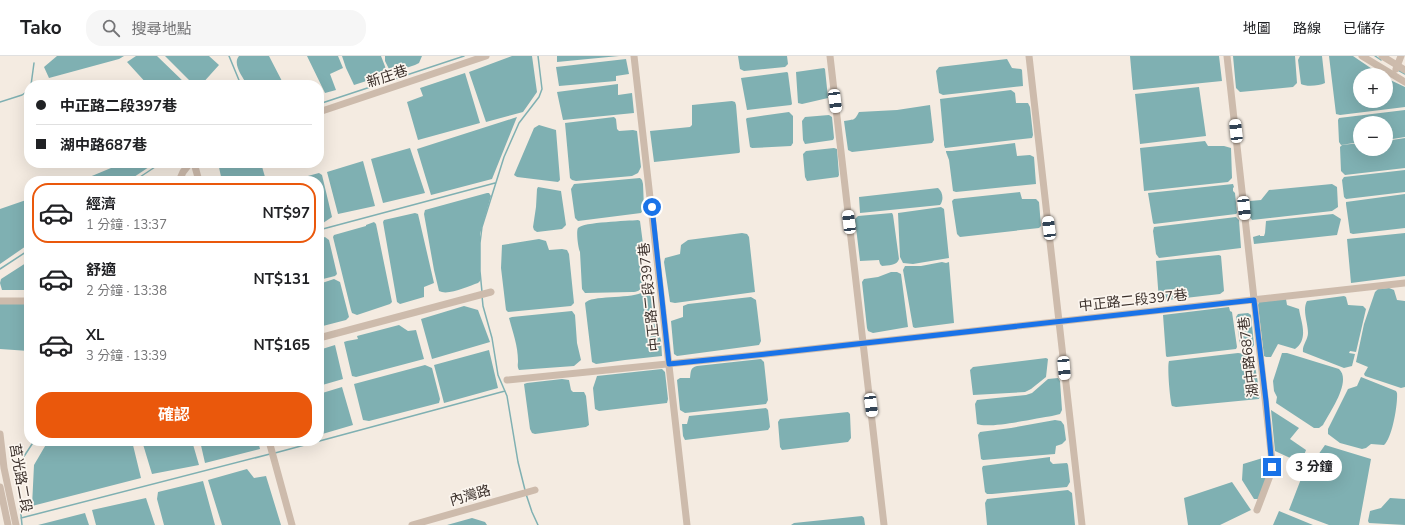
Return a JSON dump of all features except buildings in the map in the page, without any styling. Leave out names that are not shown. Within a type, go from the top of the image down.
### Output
[{"type":"street","name":"新庄巷","points":[[324,110],[486,56]]},
{"type":"street","name":"中正路二段397巷","points":[[634,56],[669,364],[1405,283]]},
{"type":"street","points":[[830,56],[884,525]]},
{"type":"street","points":[[1029,56],[1082,525]]},
{"type":"street","name":"湖中路687巷","points":[[1227,56],[1272,461],[1271,473],[1257,510]]},
{"type":"street","points":[[1362,56],[1405,82]]},
{"type":"street","points":[[1382,56],[1405,70]]},
{"type":"street","points":[[1394,75],[1401,56]]},
{"type":"street","points":[[324,337],[491,292]]},
{"type":"street","points":[[0,301],[24,301]]},
{"type":"street","points":[[507,380],[669,364],[687,525]]},
{"type":"street","name":"莒光路二段","points":[[0,434],[4,468],[16,525]]},
{"type":"street","points":[[270,446],[292,525]]},
{"type":"street","name":"莒光路二段","points":[[0,487],[8,525]]},
{"type":"street","name":"內灣路","points":[[412,525],[535,490]]},
{"type":"water","points":[[57,56],[124,56],[119,59],[49,78],[44,67]]},
{"type":"water","points":[[136,56],[157,56],[182,80],[143,80],[127,62]]},
{"type":"water","points":[[165,56],[209,56],[219,65],[206,80],[189,80]]},
{"type":"water","points":[[239,56],[269,56],[281,80],[244,80],[237,67],[237,59]]},
{"type":"water","points":[[307,56],[338,56],[343,68],[330,74],[336,90],[325,93],[324,80],[319,80]]},
{"type":"water","points":[[342,56],[381,56],[388,74],[354,85]]},
{"type":"water","points":[[385,56],[422,56],[419,63],[391,73],[385,61]]},
{"type":"water","points":[[512,56],[532,56],[537,92],[523,112],[486,122],[469,72]]},
{"type":"water","points":[[557,56],[619,56],[557,62]]},
{"type":"water","points":[[738,56],[787,56],[788,64],[785,67],[744,71],[740,69]]},
{"type":"water","points":[[1130,56],[1219,56],[1222,81],[1133,90]]},
{"type":"water","points":[[1233,56],[1295,56],[1297,83],[1293,87],[1240,92],[1236,88]]},
{"type":"water","points":[[1300,56],[1322,56],[1325,83],[1313,86],[1301,84],[1298,60]]},
{"type":"water","points":[[1329,56],[1353,56],[1371,68],[1353,68],[1353,108],[1393,108],[1393,81],[1405,87],[1405,107],[1340,115],[1336,114]]},
{"type":"water","points":[[626,59],[629,74],[616,76],[616,81],[559,86],[556,67]]},
{"type":"water","points":[[1007,59],[1012,68],[1022,70],[1023,86],[943,95],[939,93],[936,71],[939,67]]},
{"type":"water","points":[[824,68],[828,98],[802,104],[798,103],[796,72]]},
{"type":"water","points":[[787,72],[791,105],[747,110],[741,78]]},
{"type":"water","points":[[465,73],[480,123],[418,140],[407,102],[423,96],[420,88]]},
{"type":"water","points":[[618,84],[618,95],[632,93],[634,113],[563,120],[557,92]]},
{"type":"water","points":[[1199,87],[1206,136],[1140,144],[1135,94]]},
{"type":"water","points":[[1011,90],[1015,93],[1016,103],[1028,103],[1030,107],[1032,138],[945,148],[940,99]]},
{"type":"water","points":[[732,101],[735,102],[736,105],[739,153],[654,162],[650,131],[690,127],[692,125],[692,105]]},
{"type":"water","points":[[930,105],[934,140],[932,143],[852,152],[848,150],[844,121],[854,119],[859,112],[897,110]]},
{"type":"water","points":[[1405,110],[1405,137],[1393,139],[1393,116],[1356,116]]},
{"type":"water","points":[[789,112],[793,116],[793,143],[791,146],[750,147],[747,118]]},
{"type":"water","points":[[829,115],[832,117],[833,140],[805,144],[803,140],[802,121],[805,117]]},
{"type":"water","points":[[1353,116],[1353,143],[1341,145],[1339,142],[1339,118]]},
{"type":"water","points":[[517,117],[492,179],[431,195],[417,149]]},
{"type":"water","points":[[614,117],[616,119],[617,129],[619,131],[637,131],[641,167],[638,173],[632,176],[576,181],[572,180],[570,178],[565,123]]},
{"type":"water","points":[[539,125],[556,130],[560,180],[558,182],[517,177],[514,175],[534,128]]},
{"type":"water","points":[[1405,138],[1405,168],[1345,175],[1341,171],[1340,147],[1342,145],[1353,144],[1353,156],[1393,156],[1393,140]]},
{"type":"water","points":[[1205,141],[1208,146],[1224,146],[1231,148],[1232,178],[1228,182],[1144,191],[1140,148]]},
{"type":"water","points":[[1015,143],[1017,156],[1030,155],[1034,157],[1036,184],[956,192],[953,191],[949,160],[946,151]]},
{"type":"water","points":[[410,148],[425,193],[383,203],[371,159]]},
{"type":"water","points":[[837,149],[838,177],[807,181],[805,177],[803,154],[806,151]]},
{"type":"water","points":[[363,161],[375,206],[338,214],[327,172]]},
{"type":"water","points":[[111,168],[148,168],[136,176],[92,176]]},
{"type":"water","points":[[219,168],[262,168],[265,176],[221,176]]},
{"type":"water","points":[[1405,170],[1405,192],[1346,199],[1344,197],[1342,180],[1344,177]]},
{"type":"water","points":[[319,173],[322,176],[308,176]]},
{"type":"water","points":[[640,178],[643,184],[644,208],[641,213],[578,221],[575,218],[571,189],[574,184]]},
{"type":"water","points":[[324,183],[332,217],[324,222]]},
{"type":"water","points":[[1233,184],[1236,214],[1153,223],[1148,193]]},
{"type":"water","points":[[1332,184],[1337,187],[1338,207],[1332,211],[1252,220],[1250,217],[1250,201],[1261,200],[1269,190]]},
{"type":"water","points":[[538,187],[561,191],[566,225],[562,229],[537,232],[534,230],[533,227]]},
{"type":"water","points":[[938,188],[942,196],[940,205],[860,213],[859,197]]},
{"type":"water","points":[[1020,192],[1022,199],[1036,199],[1039,202],[1041,226],[1039,228],[960,237],[957,234],[952,201],[954,199]]},
{"type":"water","points":[[487,193],[491,196],[480,234],[480,281],[453,291],[439,291],[424,214],[425,210]]},
{"type":"water","points":[[1405,194],[1405,228],[1353,234],[1350,233],[1346,202]]},
{"type":"water","points":[[24,201],[24,247],[0,264],[0,209]]},
{"type":"water","points":[[941,207],[944,209],[949,258],[913,264],[903,263],[900,257],[898,213]]},
{"type":"water","points":[[415,213],[418,214],[434,283],[424,287],[424,297],[400,304],[397,302],[383,222],[384,220]]},
{"type":"water","points":[[892,213],[899,259],[898,261],[892,265],[882,266],[879,260],[860,261],[855,219],[858,216]]},
{"type":"water","points":[[1333,214],[1341,219],[1337,235],[1254,244],[1253,237],[1260,235],[1264,236],[1266,221]]},
{"type":"water","points":[[1236,217],[1239,220],[1241,248],[1159,258],[1156,254],[1153,231],[1154,227]]},
{"type":"water","points":[[640,221],[643,244],[638,247],[642,285],[641,289],[634,292],[585,293],[582,289],[580,252],[577,236],[578,228],[588,224]]},
{"type":"water","points":[[374,222],[376,224],[392,302],[357,315],[352,313],[351,310],[333,237],[334,235],[366,226]]},
{"type":"water","points":[[742,233],[747,234],[749,237],[755,292],[675,303],[670,302],[664,262],[665,258],[680,254],[681,245],[688,240]]},
{"type":"water","points":[[1405,233],[1405,276],[1351,283],[1347,239]]},
{"type":"water","points":[[324,237],[329,240],[337,274],[324,279]]},
{"type":"water","points":[[539,239],[546,241],[549,250],[567,250],[569,254],[574,303],[571,306],[508,312],[506,310],[501,268],[502,245]]},
{"type":"water","points":[[1221,256],[1224,291],[1220,294],[1159,301],[1156,261]]},
{"type":"water","points":[[949,262],[954,323],[915,328],[913,327],[903,270],[905,266],[921,266]]},
{"type":"water","points":[[24,264],[24,290],[2,290],[0,283],[1,279]]},
{"type":"water","points":[[891,272],[901,274],[908,327],[873,333],[868,331],[867,328],[862,282],[864,279],[878,277]]},
{"type":"water","points":[[334,279],[340,282],[349,317],[346,320],[324,326],[324,282]]},
{"type":"water","points":[[1389,288],[1394,290],[1397,300],[1405,301],[1405,387],[1401,388],[1365,376],[1364,374],[1368,367],[1356,362],[1364,324],[1375,292],[1378,289]]},
{"type":"water","points":[[641,293],[654,294],[662,356],[596,364],[592,362],[585,303],[594,299],[628,296]]},
{"type":"water","points":[[751,297],[756,300],[761,341],[759,345],[677,356],[674,354],[671,321],[683,317],[683,306],[688,304]]},
{"type":"water","points":[[1346,297],[1348,305],[1363,306],[1366,309],[1356,352],[1350,351],[1349,353],[1355,354],[1352,366],[1344,368],[1303,352],[1303,349],[1308,333],[1305,312],[1307,301]]},
{"type":"water","points":[[1286,299],[1287,305],[1299,309],[1303,330],[1302,340],[1295,349],[1278,344],[1271,357],[1266,357],[1264,356],[1258,305],[1259,302]]},
{"type":"water","points":[[24,301],[24,351],[0,349],[0,303]]},
{"type":"water","points":[[464,306],[478,310],[490,342],[432,359],[421,319]]},
{"type":"water","points":[[1229,307],[1230,311],[1232,312],[1237,347],[1236,349],[1166,356],[1163,315]]},
{"type":"water","points":[[572,311],[575,315],[577,343],[581,360],[574,366],[519,370],[518,355],[509,318]]},
{"type":"water","points":[[1248,313],[1251,315],[1254,345],[1252,348],[1242,349],[1240,345],[1236,317],[1238,314]]},
{"type":"water","points":[[399,325],[408,331],[416,330],[424,359],[356,377],[352,376],[344,342],[358,339],[357,336]]},
{"type":"water","points":[[335,345],[343,379],[324,385],[324,348]]},
{"type":"water","points":[[489,350],[498,388],[444,403],[434,365]]},
{"type":"water","points":[[1238,353],[1246,354],[1251,364],[1255,366],[1260,395],[1259,399],[1176,407],[1172,406],[1168,370],[1169,361]]},
{"type":"water","points":[[1282,353],[1287,353],[1339,369],[1342,374],[1343,381],[1335,405],[1323,425],[1319,428],[1314,428],[1276,403],[1277,397],[1274,391],[1273,381]]},
{"type":"water","points":[[1046,358],[1048,359],[1046,377],[1031,389],[1025,392],[973,395],[970,370],[973,367]]},
{"type":"water","points":[[761,359],[764,362],[768,400],[766,404],[685,413],[680,410],[677,380],[680,378],[690,378],[691,370],[693,368],[697,366]]},
{"type":"water","points":[[425,365],[432,368],[440,399],[439,403],[369,421],[363,420],[354,384]]},
{"type":"water","points":[[662,369],[665,372],[668,399],[667,403],[599,411],[595,409],[593,388],[597,376]]},
{"type":"water","points":[[1361,377],[1396,391],[1397,393],[1397,405],[1394,421],[1387,441],[1384,445],[1371,444],[1362,449],[1340,443],[1328,434],[1328,429],[1348,389],[1357,386]]},
{"type":"water","points":[[1058,378],[1060,381],[1062,410],[1060,414],[1002,424],[977,424],[975,404],[977,400],[1026,395],[1032,393],[1048,379]]},
{"type":"water","points":[[562,379],[569,380],[571,390],[573,392],[584,392],[586,396],[589,425],[586,427],[535,434],[532,433],[530,429],[524,384]]},
{"type":"water","points":[[342,387],[353,425],[324,434],[324,392]]},
{"type":"water","points":[[766,408],[768,410],[770,427],[768,430],[685,440],[683,436],[682,424],[687,424],[689,416]]},
{"type":"water","points":[[1271,410],[1299,428],[1290,439],[1306,450],[1301,463],[1275,451]]},
{"type":"water","points":[[848,412],[850,414],[851,438],[848,442],[782,450],[780,447],[778,422],[780,419]]},
{"type":"water","points":[[1055,420],[1061,421],[1064,425],[1066,440],[1062,444],[1056,446],[1055,454],[981,459],[978,435],[980,432]]},
{"type":"water","points":[[1325,445],[1371,459],[1359,525],[1329,525],[1289,510],[1311,453],[1318,455]]},
{"type":"water","points":[[45,446],[133,446],[141,478],[32,506],[34,465]]},
{"type":"water","points":[[144,446],[193,446],[199,465],[152,474]]},
{"type":"water","points":[[201,446],[259,446],[260,449],[205,463]]},
{"type":"water","points":[[1050,457],[1050,461],[1053,464],[1067,463],[1070,482],[1067,487],[992,494],[987,494],[985,492],[983,466]]},
{"type":"water","points":[[1266,457],[1271,459],[1261,499],[1254,499],[1242,480],[1243,464]]},
{"type":"water","points":[[247,469],[254,478],[266,476],[281,525],[222,525],[208,480]]},
{"type":"water","points":[[203,481],[215,525],[164,525],[157,499],[158,492]]},
{"type":"water","points":[[1232,482],[1251,510],[1220,525],[1188,525],[1184,498]]},
{"type":"water","points":[[1068,490],[1072,493],[1075,525],[987,525],[985,503],[987,499]]},
{"type":"water","points":[[146,498],[155,525],[96,525],[92,510]]},
{"type":"water","points":[[1390,498],[1405,499],[1405,525],[1369,523],[1370,511],[1381,508]]},
{"type":"water","points":[[1279,511],[1313,525],[1273,525]]},
{"type":"water","points":[[85,513],[89,525],[38,525]]},
{"type":"water","points":[[862,516],[864,518],[865,525],[791,525],[794,523]]},
{"type":"water","points":[[472,518],[485,522],[487,525],[447,525]]},
{"type":"waterway","points":[[229,56],[239,80]]},
{"type":"waterway","points":[[324,102],[464,56]]},
{"type":"waterway","points":[[482,292],[480,271],[480,243],[482,227],[504,157],[519,123],[539,97],[542,89],[538,56]]},
{"type":"waterway","points":[[1375,56],[1381,60]]},
{"type":"waterway","points":[[32,80],[34,63]]},
{"type":"waterway","points":[[1398,70],[1405,74]]},
{"type":"waterway","points":[[0,102],[24,94]]},
{"type":"waterway","points":[[142,176],[154,168]]},
{"type":"waterway","points":[[324,229],[495,183]]},
{"type":"waterway","points":[[0,269],[24,253]]},
{"type":"waterway","points":[[482,296],[483,306],[492,338],[498,375],[507,396],[518,462],[525,490]]},
{"type":"waterway","points":[[324,440],[505,391]]},
{"type":"waterway","points":[[22,525],[19,494],[21,461],[31,446]]},
{"type":"waterway","points":[[275,453],[301,446]]},
{"type":"waterway","points":[[21,518],[270,454]]},
{"type":"waterway","points":[[526,494],[538,525]]},
{"type":"route","points":[[652,207],[669,364],[1254,300],[1272,467]]}]
